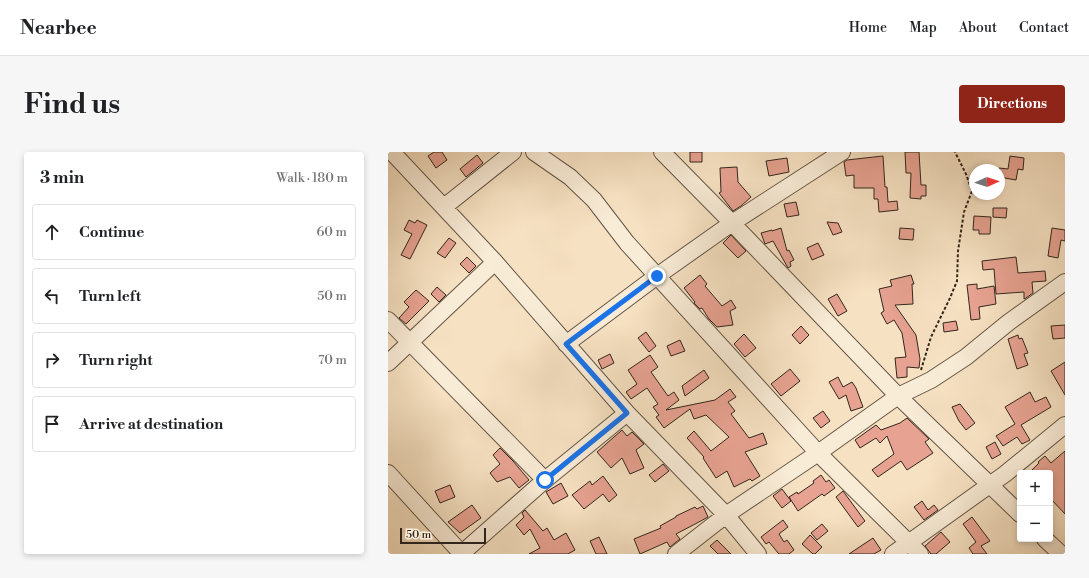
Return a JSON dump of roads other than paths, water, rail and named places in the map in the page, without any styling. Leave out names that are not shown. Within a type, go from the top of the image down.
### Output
[{"type":"street","points":[[392,152],[495,262],[627,413],[726,515],[758,554]]},
{"type":"street","points":[[444,207],[513,152]]},
{"type":"street","points":[[534,152],[570,177],[594,200],[627,243],[818,454],[920,554]]},
{"type":"street","points":[[662,152],[898,396],[1017,511]]},
{"type":"street","points":[[566,344],[657,276],[732,223],[842,152]]},
{"type":"street","points":[[388,363],[495,262]]},
{"type":"street","points":[[676,554],[726,515],[818,454],[898,396],[930,380],[966,357],[1010,322],[1065,282]]},
{"type":"street","points":[[388,320],[545,480]]},
{"type":"street","points":[[388,473],[462,554],[545,480],[627,413]]},
{"type":"street","points":[[893,554],[1005,474],[1065,425]]},
{"type":"street","points":[[1048,542],[1061,554]]}]
